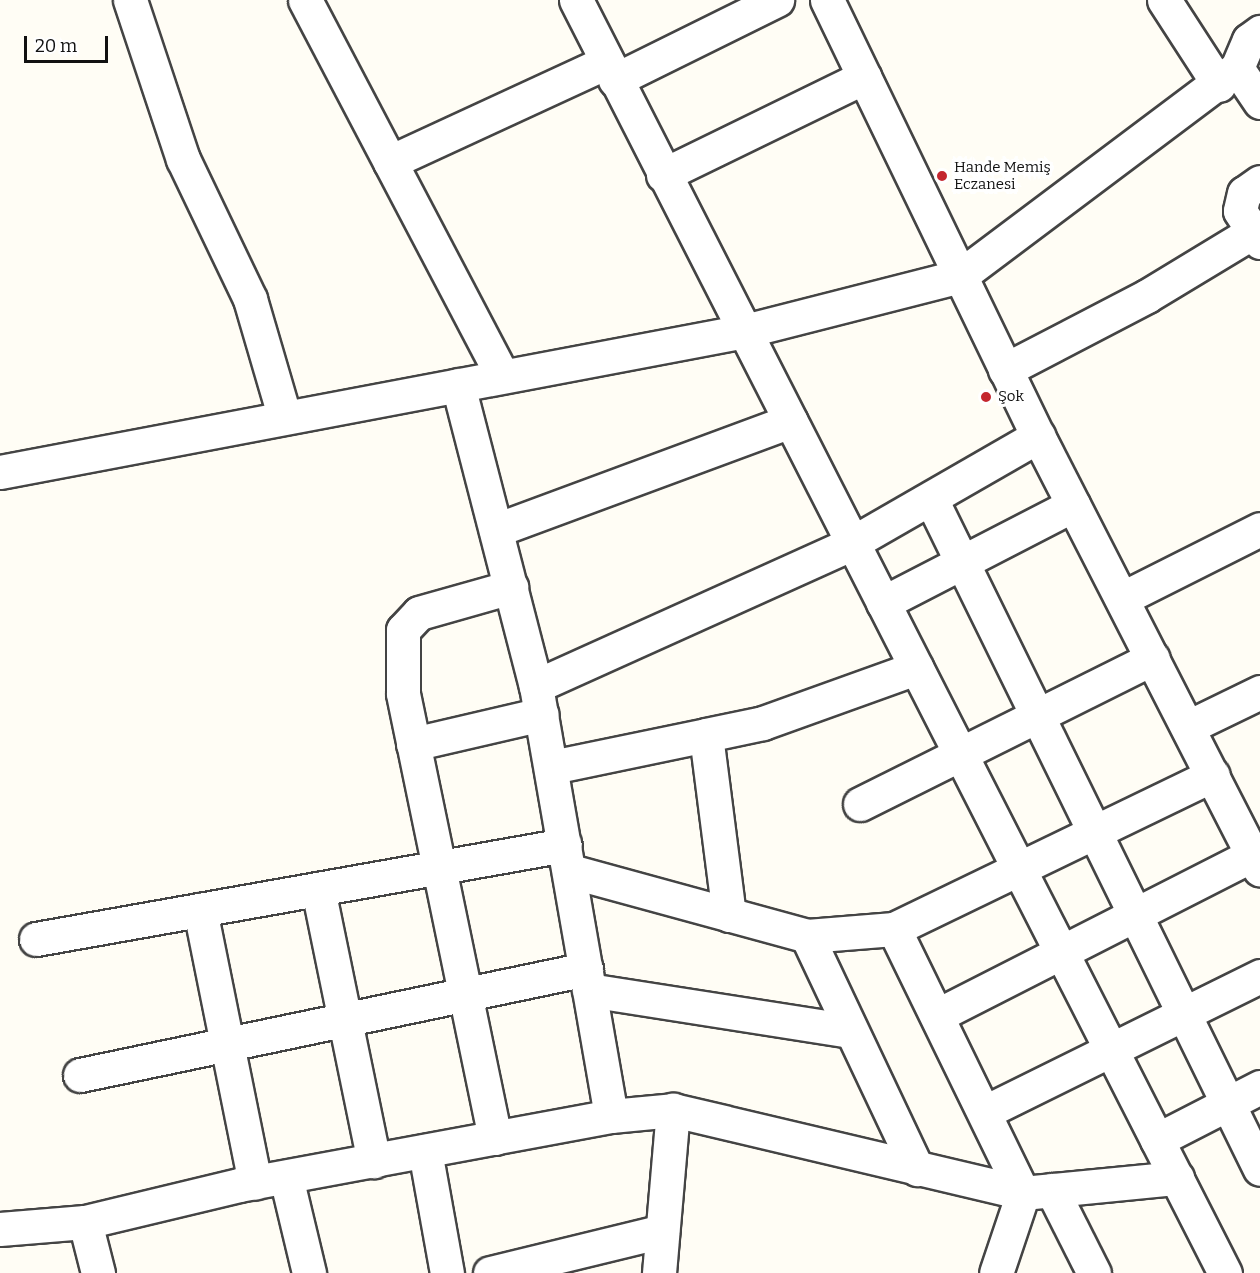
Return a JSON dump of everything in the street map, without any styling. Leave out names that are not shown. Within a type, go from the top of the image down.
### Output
[{"type":"street","points":[[130,0],[183,159],[250,299],[284,415]]},
{"type":"street","points":[[576,0],[663,175],[745,331],[1225,1273]]},
{"type":"street","points":[[390,162],[777,0]]},
{"type":"street","points":[[1164,0],[1228,76],[1260,102]]},
{"type":"street","points":[[309,1],[390,162],[502,375]]},
{"type":"street","points":[[830,1],[864,77],[1005,370],[1073,505],[1123,597],[1213,775],[1248,812],[1257,861],[1133,915],[938,1015]]},
{"type":"street","points":[[0,472],[284,415],[459,385],[502,375],[745,331],[960,276],[1228,76],[1249,40],[1260,32]]},
{"type":"street","points":[[663,175],[864,77]]},
{"type":"street","points":[[1005,370],[1256,238],[1240,217],[1240,204],[1244,193],[1260,182]]},
{"type":"street","points":[[459,385],[539,700],[611,1116]]},
{"type":"street","points":[[496,530],[790,421]]},
{"type":"street","points":[[413,744],[539,700],[852,543],[1038,436]]},
{"type":"street","points":[[931,499],[1092,833],[1260,1169]]},
{"type":"street","points":[[883,603],[1073,505]]},
{"type":"street","points":[[1123,597],[1260,529]]},
{"type":"street","points":[[495,1138],[466,994],[437,868],[403,693],[406,624],[418,613],[511,587]]},
{"type":"street","points":[[860,804],[1153,658]]},
{"type":"street","points":[[552,767],[763,723],[916,668]]},
{"type":"street","points":[[1188,727],[1260,692]]},
{"type":"street","points":[[706,735],[729,915]]},
{"type":"street","points":[[36,939],[437,868],[567,858],[729,915],[807,936],[894,929],[1213,775]]},
{"type":"street","points":[[318,889],[374,1161]]},
{"type":"street","points":[[200,910],[228,1044],[271,1180],[309,1273]]},
{"type":"street","points":[[894,929],[985,1112],[1094,1273]]},
{"type":"street","points":[[807,936],[917,1169]]},
{"type":"street","points":[[985,1112],[1109,1048],[1260,976]]},
{"type":"street","points":[[80,1075],[466,994],[588,980],[850,1031]]},
{"type":"street","points":[[1157,1140],[1260,1087]]},
{"type":"street","points":[[659,1273],[673,1110]]},
{"type":"street","points":[[0,1229],[85,1222],[271,1180],[611,1116],[673,1110],[917,1169],[1037,1192],[1177,1178]]},
{"type":"street","points":[[425,1152],[447,1273]]},
{"type":"street","points":[[996,1273],[1037,1192]]},
{"type":"street","points":[[85,1222],[98,1273]]},
{"type":"street","points":[[490,1273],[662,1231]]},
{"type":"place","name":"Hande Memiş Eczanesi","points":[[942,176]]},
{"type":"place","name":"Şok","points":[[986,397]]}]
